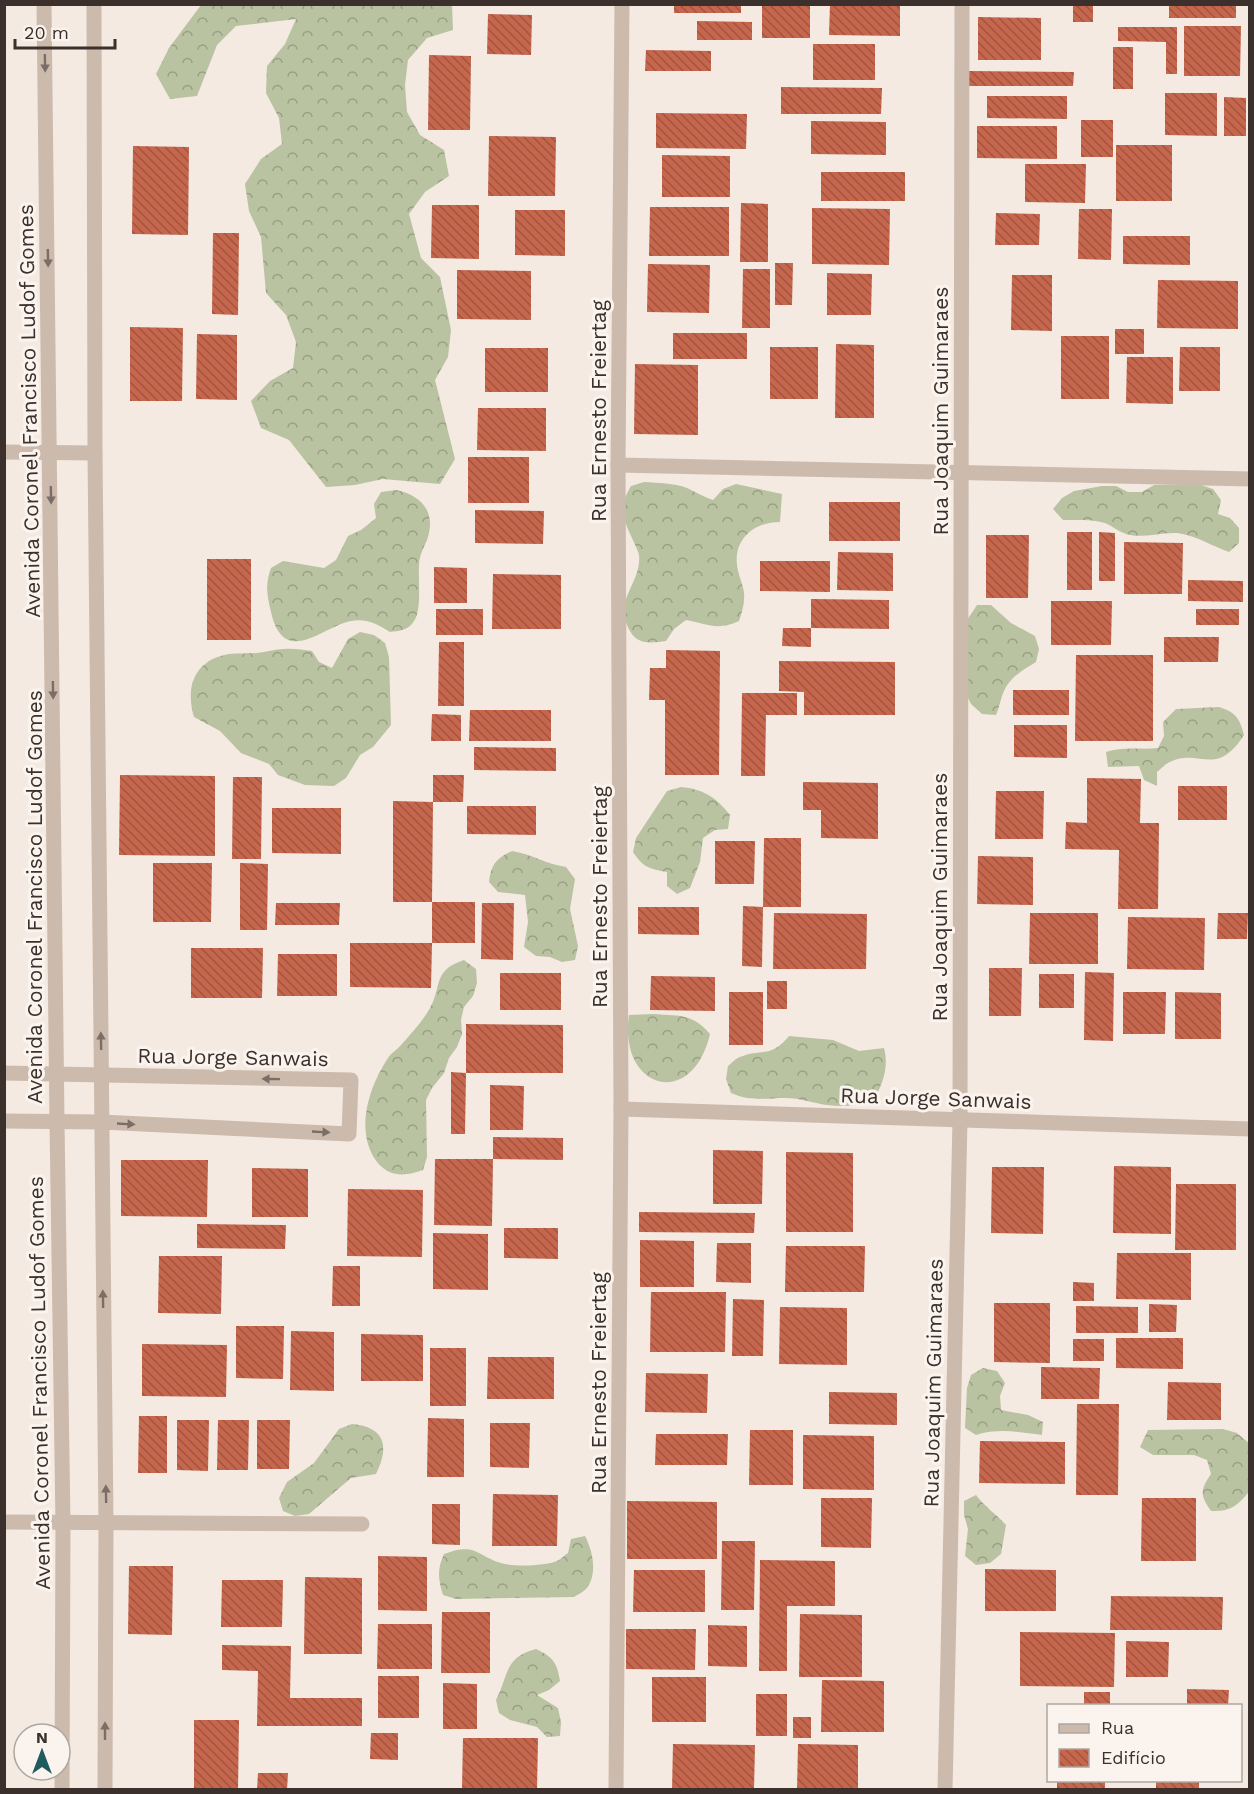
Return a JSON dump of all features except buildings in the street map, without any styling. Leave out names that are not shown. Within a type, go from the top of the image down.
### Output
[{"type":"street","name":"Avenida Coronel Francisco Ludof Gomes","points":[[44,4],[63,1524],[62,1790]]},
{"type":"street","points":[[94,4],[95,453],[106,1523],[105,1790]]},
{"type":"street","name":"Rua Ernesto Freiertag","points":[[616,1790],[621,1109],[618,465],[622,4]]},
{"type":"street","name":"Rua Joaquim Guimaraes","points":[[945,1790],[960,1120],[962,4]]},
{"type":"street","points":[[4,452],[95,453]]},
{"type":"street","points":[[618,465],[1250,479]]},
{"type":"street","name":"Rua Jorge Sanwais","points":[[4,1073],[351,1080],[349,1134],[101,1122],[4,1121]]},
{"type":"street","name":"Rua Jorge Sanwais","points":[[621,1109],[1250,1129]]},
{"type":"street","points":[[4,1522],[362,1524]]},
{"type":"green space","points":[[201,5],[452,5],[453,30],[427,38],[408,60],[405,85],[407,112],[420,135],[444,150],[449,176],[425,192],[409,214],[421,258],[440,277],[451,330],[448,357],[435,380],[455,459],[440,484],[383,479],[355,485],[326,487],[289,440],[261,428],[251,401],[270,381],[293,368],[296,342],[286,315],[266,293],[261,237],[249,211],[245,184],[261,159],[282,144],[279,118],[266,93],[267,66],[285,44],[296,19],[236,26],[217,45],[197,96],[170,99],[156,74],[169,48]]},
{"type":"green space","points":[[644,482],[682,486],[713,500],[723,489],[736,484],[782,494],[780,522],[755,528],[748,533],[739,547],[737,565],[744,597],[739,621],[718,626],[686,620],[674,629],[666,641],[645,642],[633,636],[625,620],[624,610],[639,565],[639,555],[626,524],[623,506],[631,486]]},
{"type":"green space","points":[[1198,484],[1213,489],[1221,500],[1218,514],[1230,518],[1239,528],[1239,543],[1229,552],[1184,534],[1136,536],[1123,533],[1105,523],[1063,520],[1053,509],[1062,498],[1074,491],[1102,486],[1116,486],[1128,492],[1142,492],[1154,485]]},
{"type":"green space","points":[[396,490],[413,496],[425,506],[430,521],[430,530],[419,562],[418,610],[412,624],[404,630],[390,632],[372,622],[356,620],[340,624],[305,640],[295,641],[285,638],[277,629],[268,601],[267,585],[271,568],[283,561],[324,568],[336,560],[348,536],[361,530],[376,518],[374,504],[381,492]]},
{"type":"green space","points":[[977,605],[991,605],[1011,623],[1035,636],[1039,649],[1036,662],[1016,676],[1006,687],[996,715],[982,714],[971,704],[965,692],[967,620]]},
{"type":"green space","points":[[360,632],[374,635],[385,643],[389,657],[391,725],[373,747],[360,755],[346,778],[334,786],[305,785],[278,775],[269,764],[241,753],[220,731],[194,717],[191,695],[195,676],[208,662],[217,657],[229,654],[298,649],[312,651],[319,662],[332,668],[348,639]]},
{"type":"green space","points":[[1219,707],[1236,716],[1244,735],[1224,756],[1207,760],[1179,759],[1168,763],[1157,772],[1157,786],[1144,780],[1139,766],[1108,767],[1106,752],[1158,748],[1164,736],[1163,722],[1176,709]]},
{"type":"green space","points":[[681,787],[708,795],[720,803],[730,815],[728,829],[715,830],[703,838],[700,862],[690,888],[677,894],[667,886],[667,872],[647,867],[633,852],[636,838],[667,791]]},
{"type":"green space","points":[[512,851],[566,867],[575,879],[570,909],[578,946],[575,960],[562,962],[550,957],[536,956],[524,947],[528,922],[525,895],[498,892],[489,882],[495,863]]},
{"type":"green space","points":[[464,960],[476,969],[477,983],[473,996],[464,1007],[461,1020],[462,1034],[457,1047],[449,1058],[444,1073],[426,1100],[427,1157],[423,1170],[410,1174],[387,1171],[377,1162],[366,1137],[365,1123],[370,1095],[388,1058],[427,1013],[446,969]]},
{"type":"green space","points":[[653,1014],[691,1019],[710,1034],[701,1058],[688,1074],[674,1081],[659,1081],[645,1074],[634,1060],[629,1040],[629,1015]]},
{"type":"green space","points":[[789,1036],[833,1040],[859,1051],[884,1048],[886,1062],[884,1075],[873,1101],[856,1105],[833,1106],[791,1098],[752,1099],[731,1093],[726,1079],[728,1066],[748,1054],[776,1048]]},
{"type":"green space","points":[[983,1368],[997,1371],[1005,1383],[1000,1396],[1001,1410],[1028,1415],[1043,1422],[1042,1435],[1001,1431],[976,1435],[965,1428],[967,1388],[971,1375]]},
{"type":"green space","points":[[352,1424],[372,1429],[382,1440],[383,1455],[376,1474],[351,1478],[309,1514],[295,1516],[283,1511],[279,1498],[287,1482],[314,1463],[339,1429]]},
{"type":"green space","points":[[1223,1429],[1237,1433],[1250,1444],[1249,1492],[1228,1509],[1211,1511],[1205,1501],[1203,1489],[1211,1474],[1207,1460],[1194,1455],[1153,1455],[1140,1447],[1148,1430]]},
{"type":"green space","points":[[976,1495],[1006,1525],[1001,1554],[990,1563],[976,1565],[965,1556],[968,1529],[964,1515],[964,1501]]},
{"type":"green space","points":[[585,1536],[592,1556],[592,1577],[586,1589],[574,1597],[456,1599],[443,1595],[439,1574],[444,1554],[469,1549],[506,1564],[545,1564],[557,1561],[568,1553],[571,1539]]},
{"type":"green space","points":[[536,1649],[550,1658],[557,1669],[560,1681],[549,1690],[537,1695],[558,1708],[561,1722],[560,1736],[547,1737],[537,1727],[510,1720],[499,1713],[496,1700],[509,1668],[518,1657]]}]
